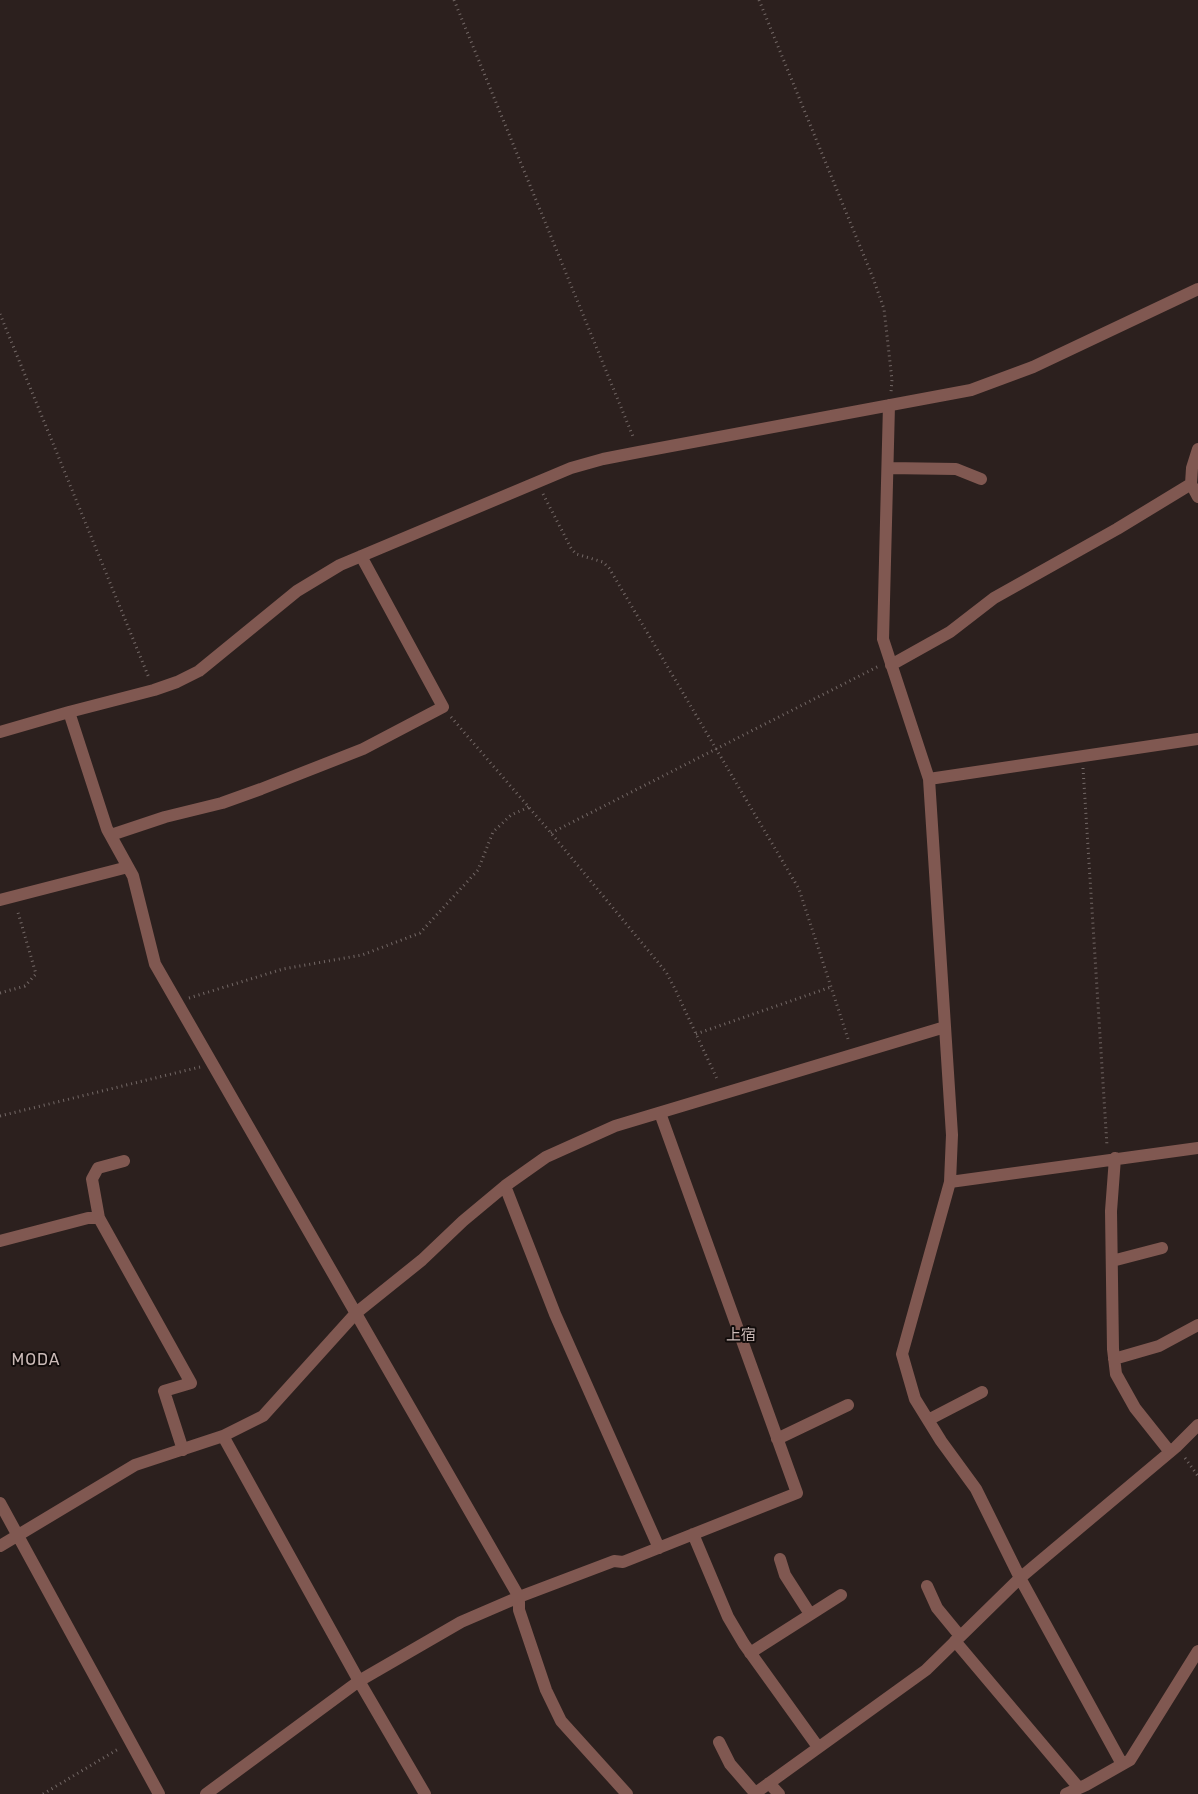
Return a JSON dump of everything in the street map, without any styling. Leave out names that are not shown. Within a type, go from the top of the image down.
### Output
[{"type":"street","points":[[0,732],[177,682],[199,671],[297,591],[340,565],[571,468],[639,452],[970,390],[1033,367],[1198,289]]},
{"type":"street","points":[[889,406],[883,639],[929,779],[952,1135],[950,1182],[902,1354],[915,1399],[976,1489],[1020,1578],[1122,1764]]},
{"type":"street","points":[[1198,449],[1192,468],[1191,484],[1198,497]]},
{"type":"street","points":[[888,468],[956,469],[981,479]]},
{"type":"street","points":[[891,662],[950,632],[994,598],[1117,529],[1191,484]]},
{"type":"street","points":[[111,835],[165,817],[222,803],[261,789],[363,748],[443,707],[361,556]]},
{"type":"street","points":[[69,712],[107,829],[133,876],[155,964],[519,1597],[519,1610],[546,1690],[561,1721],[626,1794]]},
{"type":"street","points":[[929,779],[1198,739]]},
{"type":"street","points":[[0,900],[128,866]]},
{"type":"street","points":[[0,1546],[135,1465],[224,1436],[263,1416],[356,1314],[422,1260],[463,1221],[505,1186],[546,1158],[615,1126],[945,1026]]},
{"type":"street","points":[[206,1794],[359,1681],[461,1622],[519,1597],[614,1561],[623,1562],[797,1493],[660,1113]]},
{"type":"street","points":[[950,1182],[1198,1148]]},
{"type":"street","points":[[1112,1159],[1111,1211],[1114,1359],[1116,1374],[1135,1408],[1173,1449]]},
{"type":"street","points":[[124,1161],[98,1168],[92,1179],[99,1218],[191,1383],[164,1392],[183,1450]]},
{"type":"street","points":[[505,1186],[555,1314],[659,1548]]},
{"type":"street","points":[[0,1241],[88,1218],[99,1218]]},
{"type":"street","points":[[1112,1261],[1162,1248]]},
{"type":"street","points":[[1114,1359],[1159,1346],[1198,1325]]},
{"type":"street","points":[[928,1420],[982,1392]]},
{"type":"street","points":[[777,1439],[848,1405]]},
{"type":"street","points":[[719,1742],[730,1764],[754,1794],[926,1670],[1020,1578],[1173,1449],[1198,1425]]},
{"type":"street","points":[[224,1436],[359,1681],[425,1794]]},
{"type":"street","points":[[0,1503],[159,1794]]},
{"type":"street","points":[[694,1534],[728,1617],[750,1653],[818,1747]]},
{"type":"street","points":[[780,1559],[785,1575],[810,1614]]},
{"type":"street","points":[[927,1586],[937,1608],[958,1639],[1079,1788]]},
{"type":"street","points":[[750,1653],[841,1596]]},
{"type":"street","points":[[1066,1794],[1130,1760],[1198,1651]]},
{"type":"street","points":[[769,1783],[779,1794]]},
{"type":"path","points":[[454,0],[639,452]]},
{"type":"path","points":[[759,0],[884,309],[892,380],[889,406]]},
{"type":"path","points":[[0,314],[154,690]]},
{"type":"path","points":[[536,483],[576,554],[603,562],[609,568],[799,889],[853,1054]]},
{"type":"path","points":[[551,833],[891,662]]},
{"type":"path","points":[[443,707],[551,833],[666,972],[724,1093]]},
{"type":"path","points":[[1082,756],[1112,1159]]},
{"type":"path","points":[[177,1002],[283,969],[362,955],[420,933],[478,870],[493,832],[511,814],[529,808]]},
{"type":"path","points":[[0,993],[25,986],[36,974],[13,896]]},
{"type":"path","points":[[696,1034],[831,987]]},
{"type":"path","points":[[0,1116],[196,1069],[212,1063]]},
{"type":"path","points":[[1173,1449],[1198,1476]]},
{"type":"path","points":[[43,1794],[130,1742]]},
{"type":"district","name":"上宿","points":[[741,1336]]},
{"type":"district","name":"MODA","points":[[36,1360]]}]
